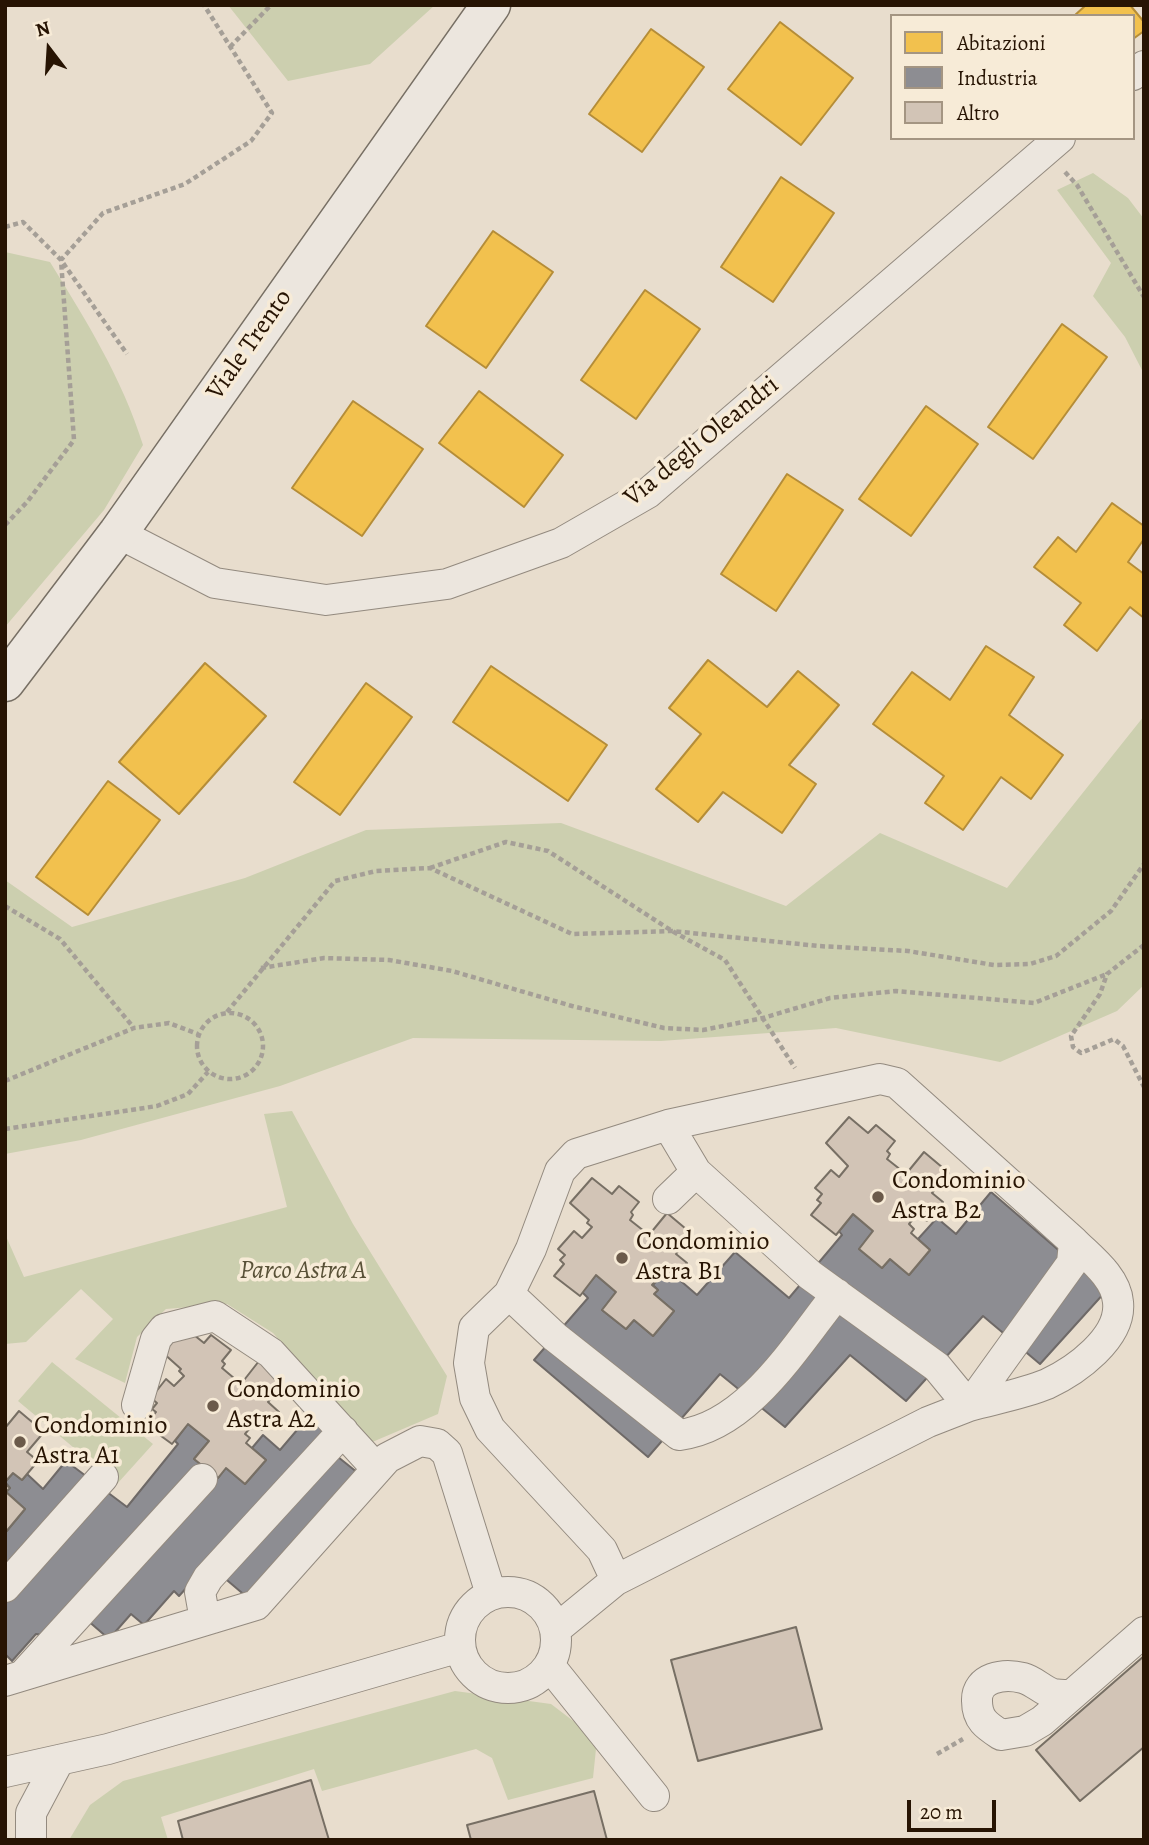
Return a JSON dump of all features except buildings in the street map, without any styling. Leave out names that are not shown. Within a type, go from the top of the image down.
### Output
[{"type":"street","name":"Viale Trento","points":[[5,682],[118,533],[491,5]]},
{"type":"street","name":"Via degli Oleandri","points":[[118,533],[215,583],[326,600],[447,583],[561,543],[648,493],[1053,144]]},
{"type":"street","points":[[555,1630],[616,1580],[928,1422],[969,1406],[1047,1383],[1095,1352],[1112,1327],[1118,1302],[1109,1278],[1074,1242],[897,1083],[880,1079],[668,1125],[576,1154],[561,1171],[531,1249],[509,1294],[474,1328],[469,1363],[475,1398],[490,1429],[602,1550],[616,1580]]},
{"type":"street","points":[[668,1125],[696,1172],[810,1275],[937,1367],[969,1406]]},
{"type":"street","points":[[668,1199],[696,1172]]},
{"type":"street","points":[[969,1406],[1072,1263],[1074,1242]]},
{"type":"street","points":[[509,1294],[555,1337],[679,1435],[700,1433],[747,1405],[837,1294]]},
{"type":"street","points":[[137,1405],[156,1339],[164,1329],[215,1315],[271,1353],[377,1469]]},
{"type":"street","points":[[158,1635],[342,1431]]},
{"type":"street","points":[[13,1679],[256,1605],[387,1458],[420,1441],[437,1444],[447,1453],[491,1594]]},
{"type":"street","points":[[5,1587],[103,1476]]},
{"type":"street","points":[[13,1679],[75,1618],[202,1479]]},
{"type":"street","points":[[208,1578],[200,1592],[203,1609],[214,1618]]},
{"type":"street","points":[[508,1591],[531,1598],[549,1615],[555,1630],[556,1642],[549,1665],[538,1677],[523,1685],[506,1688],[490,1685],[476,1676],[465,1663],[460,1647],[460,1630],[466,1615],[477,1602],[491,1594],[508,1591]]},
{"type":"street","points":[[75,1618],[68,1632],[72,1647],[86,1657]]},
{"type":"street","points":[[1069,1695],[1144,1632]]},
{"type":"street","points":[[5,1772],[58,1762],[460,1647]]},
{"type":"street","points":[[549,1665],[654,1796]]},
{"type":"street","points":[[30,1840],[31,1813],[58,1762]]},
{"type":"path","points":[[5,525],[27,502],[74,440],[61,260],[103,213],[185,184],[251,141],[272,113],[204,5]]},
{"type":"path","points":[[230,47],[271,5]]},
{"type":"path","points":[[1053,144],[1144,297]]},
{"type":"path","points":[[5,227],[23,222],[61,260],[127,354]]},
{"type":"path","points":[[227,1012],[248,1018],[256,1025],[264,1045],[257,1066],[239,1078],[217,1077],[208,1072],[197,1054],[198,1034],[210,1019],[227,1012],[335,881],[376,871],[430,868],[506,842],[548,851],[672,931],[725,960],[808,1094]]},
{"type":"path","points":[[430,868],[572,934],[672,931],[818,946],[908,951],[994,965],[1030,964],[1056,956],[1111,911],[1144,864]]},
{"type":"path","points":[[5,906],[61,939],[134,1028]]},
{"type":"path","points":[[261,968],[324,958],[389,960],[452,971],[572,1006],[664,1028],[703,1030],[762,1018],[830,998],[896,991],[1034,1003],[1107,974],[1144,945]]},
{"type":"path","points":[[1107,974],[1100,995],[1071,1036],[1073,1047],[1081,1053],[1114,1039],[1123,1046],[1144,1087]]},
{"type":"path","points":[[5,1081],[134,1028],[169,1023],[198,1034]]},
{"type":"path","points":[[5,1129],[157,1106],[188,1094],[208,1072]]},
{"type":"green space","points":[[228,5],[435,5],[370,64],[288,81]]},
{"type":"green space","points":[[1093,173],[1128,198],[1144,219],[1144,374],[1125,337],[1093,296],[1111,263],[1057,190]]},
{"type":"green space","points":[[5,252],[50,262],[114,373],[143,445],[104,510],[5,627]]},
{"type":"green space","points":[[1144,716],[1144,985],[1117,1011],[1000,1062],[836,1028],[661,1041],[413,1038],[280,1086],[81,1140],[5,1154],[5,880],[72,927],[245,878],[366,830],[561,823],[786,906],[880,833],[1007,888]]},
{"type":"green space","name":"Parco Astra A","points":[[292,1111],[353,1224],[447,1376],[438,1414],[370,1443],[273,1333],[227,1304],[166,1309],[137,1337],[125,1383],[75,1359],[113,1319],[81,1289],[26,1342],[5,1344],[5,1234],[24,1277],[287,1207],[264,1114]]},
{"type":"green space","points":[[52,1362],[153,1444],[117,1484],[18,1401]]},
{"type":"green space","points":[[455,1691],[551,1704],[597,1739],[593,1778],[508,1800],[492,1758],[476,1749],[322,1791],[314,1769],[161,1817],[168,1840],[69,1840],[90,1805],[123,1781]]},
{"type":"place","name":"Condominio Astra B2","points":[[878,1197]]},
{"type":"place","name":"Condominio Astra B1","points":[[622,1258]]},
{"type":"place","name":"Condominio Astra A2","points":[[213,1406]]},
{"type":"place","name":"Condominio Astra A1","points":[[20,1442]]}]
